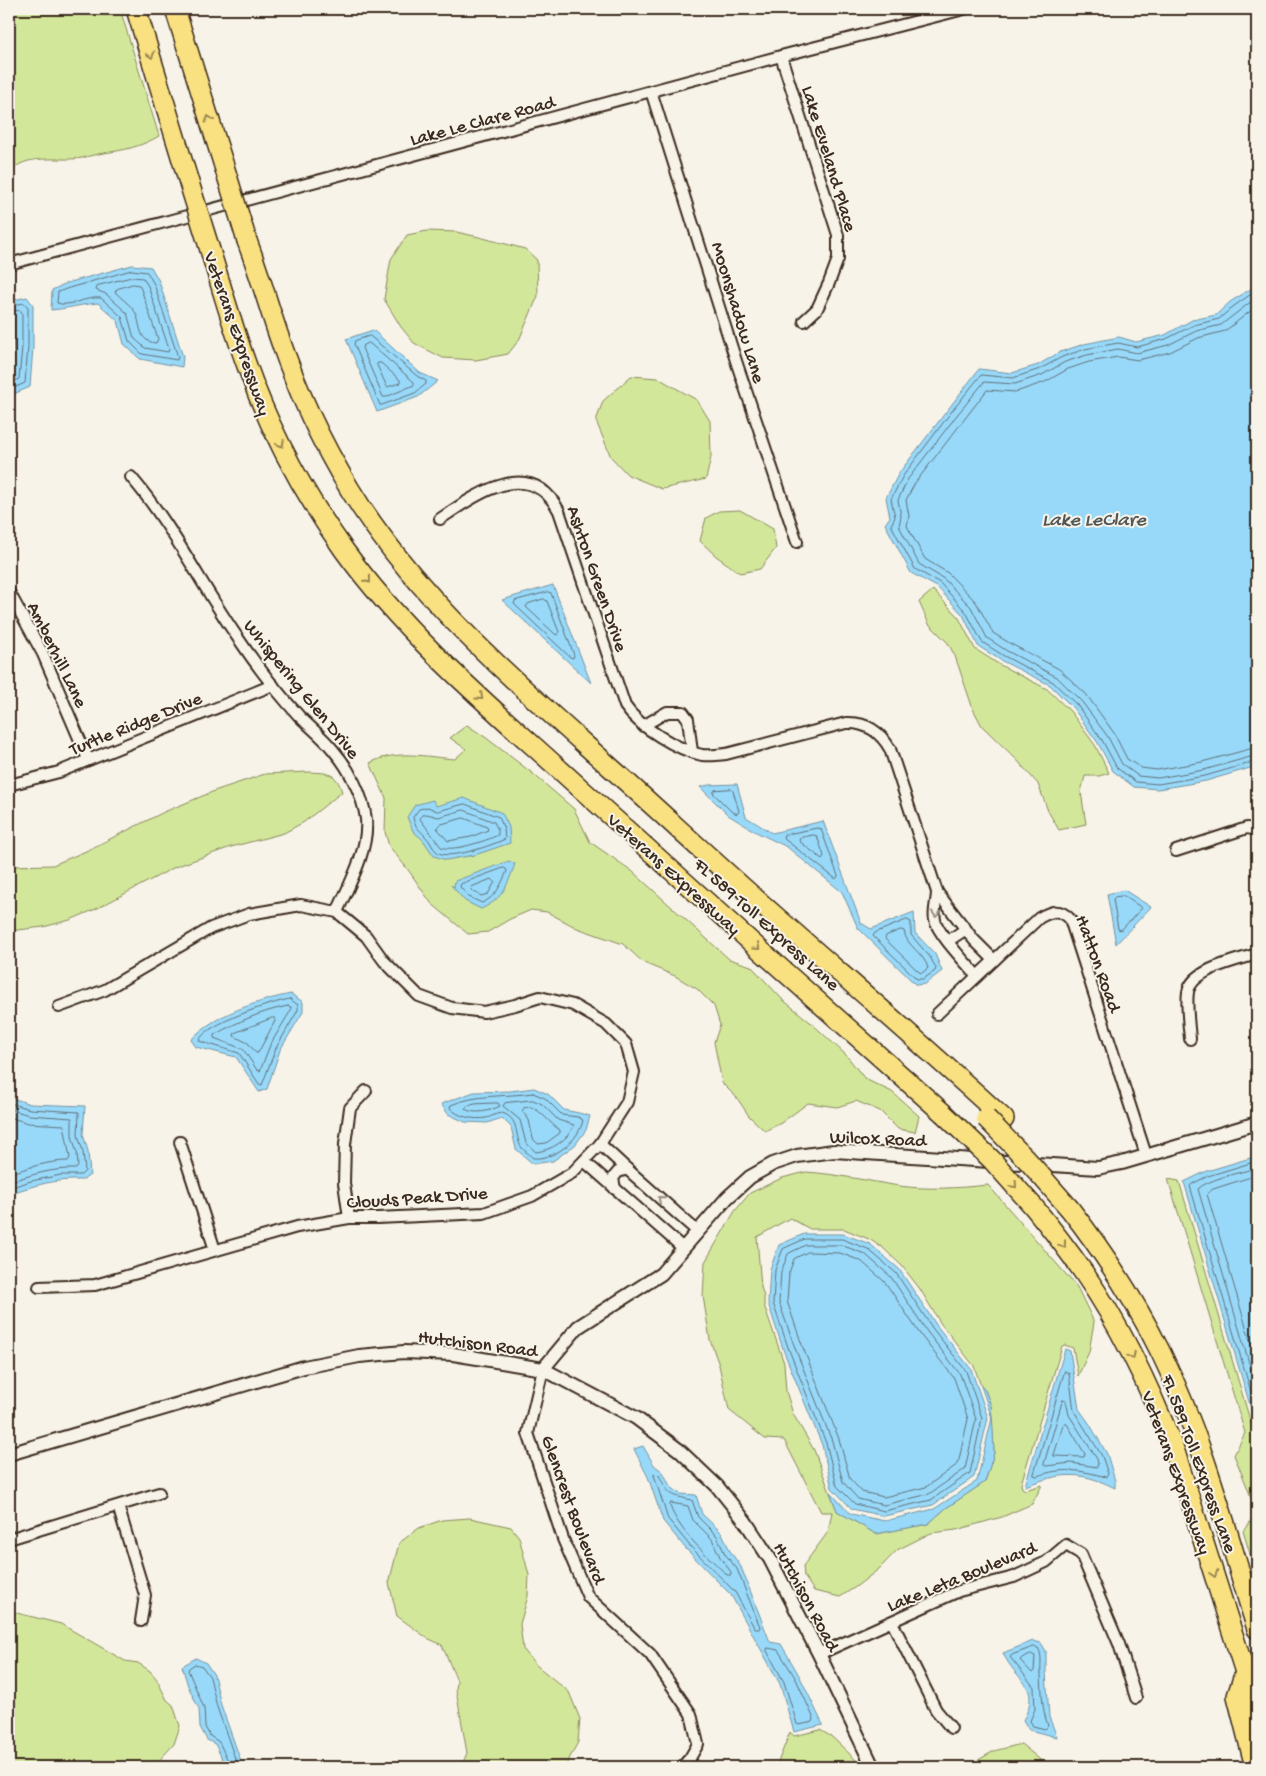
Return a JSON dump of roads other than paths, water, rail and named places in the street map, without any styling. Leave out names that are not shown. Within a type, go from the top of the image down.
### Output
[{"type":"highway","name":"Veterans Expressway","points":[[136,9],[247,368],[278,439],[316,507],[344,550],[401,620],[463,681],[943,1113],[991,1159],[1033,1206],[1084,1274],[1110,1313],[1153,1398],[1175,1452],[1257,1710]]},
{"type":"highway","name":"Veterans Expressway","points":[[175,9],[247,242],[259,272],[286,356],[312,419],[360,506],[398,560],[471,639],[518,684],[770,911],[955,1074],[995,1118],[1040,1157],[1077,1210],[1123,1265],[1151,1312],[1185,1380],[1209,1441],[1257,1596]]},
{"type":"highway","name":"FL 589 Toll Express Lane","points":[[1077,1210],[1091,1237],[1127,1291],[1161,1353],[1176,1386],[1200,1448],[1257,1629]]},
{"type":"highway","points":[[1245,1672],[1238,1696],[1255,1767]]},
{"type":"street","name":"Lake Le Clare Road","points":[[9,264],[781,56],[964,9]]},
{"type":"street","name":"Lake Eveland Place","points":[[781,56],[838,235],[838,259],[829,283],[817,309],[804,321]]},
{"type":"street","name":"Moonshadow Lane","points":[[651,91],[737,364],[797,542]]},
{"type":"street","name":"Whispering Glen Drive","points":[[131,477],[149,498],[178,542],[239,641],[273,685],[335,752],[356,784],[366,820],[363,853],[337,912]]},
{"type":"street","name":"Ashton Green Drive","points":[[440,519],[478,495],[507,484],[520,482],[530,484],[542,490],[550,497],[560,511],[621,698],[630,714],[643,726],[692,752],[710,756],[726,754],[846,723],[869,726],[882,736],[890,749],[937,892],[966,929],[994,960]]},
{"type":"street","name":"Amberhill Lane","points":[[9,592],[43,654],[88,759]]},
{"type":"street","name":"Turtle Ridge Drive","points":[[9,785],[59,772],[273,685]]},
{"type":"street","points":[[643,726],[667,712],[683,712],[688,719],[692,752]]},
{"type":"street","points":[[1176,851],[1247,828],[1257,830]]},
{"type":"street","name":"Ashton Green Drive","points":[[937,892],[935,922],[948,942],[978,976]]},
{"type":"street","name":"Clouds Peak Drive","points":[[39,1287],[95,1285],[297,1227],[349,1218],[484,1213],[532,1196],[572,1173],[600,1144],[627,1102],[634,1072],[626,1044],[606,1024],[572,1005],[540,997],[516,1005],[484,1012],[452,1008],[419,996],[384,961],[366,936],[337,912],[301,905],[249,914],[211,928],[105,990],[59,1007]]},
{"type":"street","name":"Hatton Road","points":[[937,1014],[1046,914],[1058,911],[1065,914],[1070,919],[1146,1155]]},
{"type":"street","points":[[948,942],[966,929]]},
{"type":"street","points":[[1190,1039],[1188,991],[1197,977],[1208,970],[1257,954]]},
{"type":"street","points":[[349,1218],[344,1183],[345,1144],[350,1108],[366,1091]]},
{"type":"street","name":"Wilcox Road","points":[[544,1369],[578,1326],[661,1274],[727,1198],[750,1177],[773,1164],[797,1156],[834,1151],[1098,1168],[1122,1164],[1146,1155],[1257,1123]]},
{"type":"street","points":[[180,1142],[215,1250]]},
{"type":"street","points":[[600,1144],[626,1170],[698,1232]]},
{"type":"street","points":[[584,1161],[683,1248]]},
{"type":"street","points":[[615,1189],[613,1178],[618,1172],[626,1170]]},
{"type":"street","name":"Hutchison Road","points":[[9,1454],[304,1367],[359,1356],[404,1352],[453,1354],[544,1369],[636,1418],[679,1450],[717,1486],[745,1521],[770,1560],[819,1654],[873,1767]]},
{"type":"street","name":"Glencrest Boulevard","points":[[544,1369],[528,1433],[563,1539],[588,1597],[650,1654],[691,1714],[698,1744],[682,1767]]},
{"type":"street","points":[[10,1536],[159,1493]]},
{"type":"street","points":[[118,1506],[145,1595],[141,1621]]},
{"type":"street","name":"Lake Leta Boulevard","points":[[819,1654],[959,1591],[1014,1577],[1046,1562],[1066,1546],[1081,1554],[1119,1644],[1136,1698]]},
{"type":"street","points":[[892,1622],[936,1710],[951,1728]]},
{"type":"water","points":[[132,265],[151,267],[159,281],[183,357],[182,367],[140,359],[124,344],[118,321],[98,303],[51,310],[52,290],[67,283]]},
{"type":"water","name":"Lake LeClare","points":[[1257,285],[1257,766],[1206,781],[1158,789],[1134,787],[1113,771],[1098,743],[1073,708],[1050,685],[1002,661],[978,646],[963,615],[937,587],[911,573],[885,524],[890,517],[886,498],[899,473],[979,369],[1012,373],[1038,365],[1060,352],[1084,344],[1119,337],[1136,342],[1165,335],[1192,320],[1216,315],[1230,302]]},
{"type":"water","points":[[27,297],[33,305],[33,347],[30,387],[9,396],[9,301]]},
{"type":"water","points":[[373,330],[420,373],[438,381],[418,397],[377,412],[346,339]]},
{"type":"water","points":[[553,585],[591,683],[502,600]]},
{"type":"water","points":[[737,784],[746,817],[772,833],[823,821],[861,923],[871,929],[914,912],[915,933],[935,954],[942,971],[925,984],[916,985],[858,928],[842,892],[787,847],[756,832],[728,815],[700,787]]},
{"type":"water","points":[[464,798],[502,813],[509,827],[510,843],[475,855],[446,860],[434,856],[423,840],[413,831],[407,817],[415,805],[433,800],[436,806]]},
{"type":"water","points":[[509,861],[515,864],[503,891],[494,901],[481,909],[465,901],[451,885],[454,887],[455,881]]},
{"type":"water","points":[[1124,890],[1151,907],[1116,944],[1107,894]]},
{"type":"water","points":[[291,994],[303,1002],[303,1012],[280,1050],[267,1089],[259,1092],[236,1057],[196,1047],[191,1040],[211,1023],[237,1010],[265,1000]]},
{"type":"water","points":[[534,1088],[548,1094],[564,1110],[590,1116],[586,1130],[575,1145],[553,1161],[533,1164],[516,1149],[511,1127],[502,1118],[487,1123],[465,1122],[448,1114],[441,1104],[474,1092]]},
{"type":"water","points":[[9,1097],[30,1104],[85,1106],[83,1134],[88,1151],[90,1175],[83,1180],[63,1180],[45,1183],[9,1194]]},
{"type":"water","points":[[1257,1156],[1257,1429],[1184,1182],[1207,1171]]},
{"type":"water","points":[[804,1234],[843,1234],[870,1244],[899,1269],[937,1326],[971,1369],[988,1418],[974,1477],[933,1505],[884,1516],[852,1509],[832,1488],[822,1445],[784,1352],[768,1303],[770,1269],[779,1245]]},
{"type":"water","points":[[1065,1349],[1070,1351],[1079,1409],[1107,1454],[1115,1481],[1115,1488],[1091,1478],[1070,1475],[1049,1478],[1025,1486]]},
{"type":"water","points":[[981,1386],[985,1390],[991,1406],[993,1428],[994,1453],[985,1482],[946,1508],[928,1524],[876,1534],[837,1511],[830,1492],[851,1514],[885,1521],[934,1509],[977,1481],[992,1418]]},
{"type":"water","points":[[643,1446],[654,1465],[663,1472],[670,1486],[680,1494],[696,1495],[702,1514],[722,1533],[730,1551],[741,1567],[770,1642],[781,1644],[800,1677],[823,1725],[794,1732],[780,1684],[731,1595],[686,1549],[663,1521],[648,1477],[634,1449]]},
{"type":"water","points":[[1033,1641],[1041,1643],[1046,1651],[1049,1717],[1057,1737],[1029,1730],[1023,1720],[1030,1699],[1029,1691],[1003,1653]]},
{"type":"water","points":[[196,1658],[206,1663],[214,1675],[221,1705],[243,1767],[226,1767],[215,1744],[207,1740],[200,1727],[199,1709],[188,1686],[182,1666]]}]
